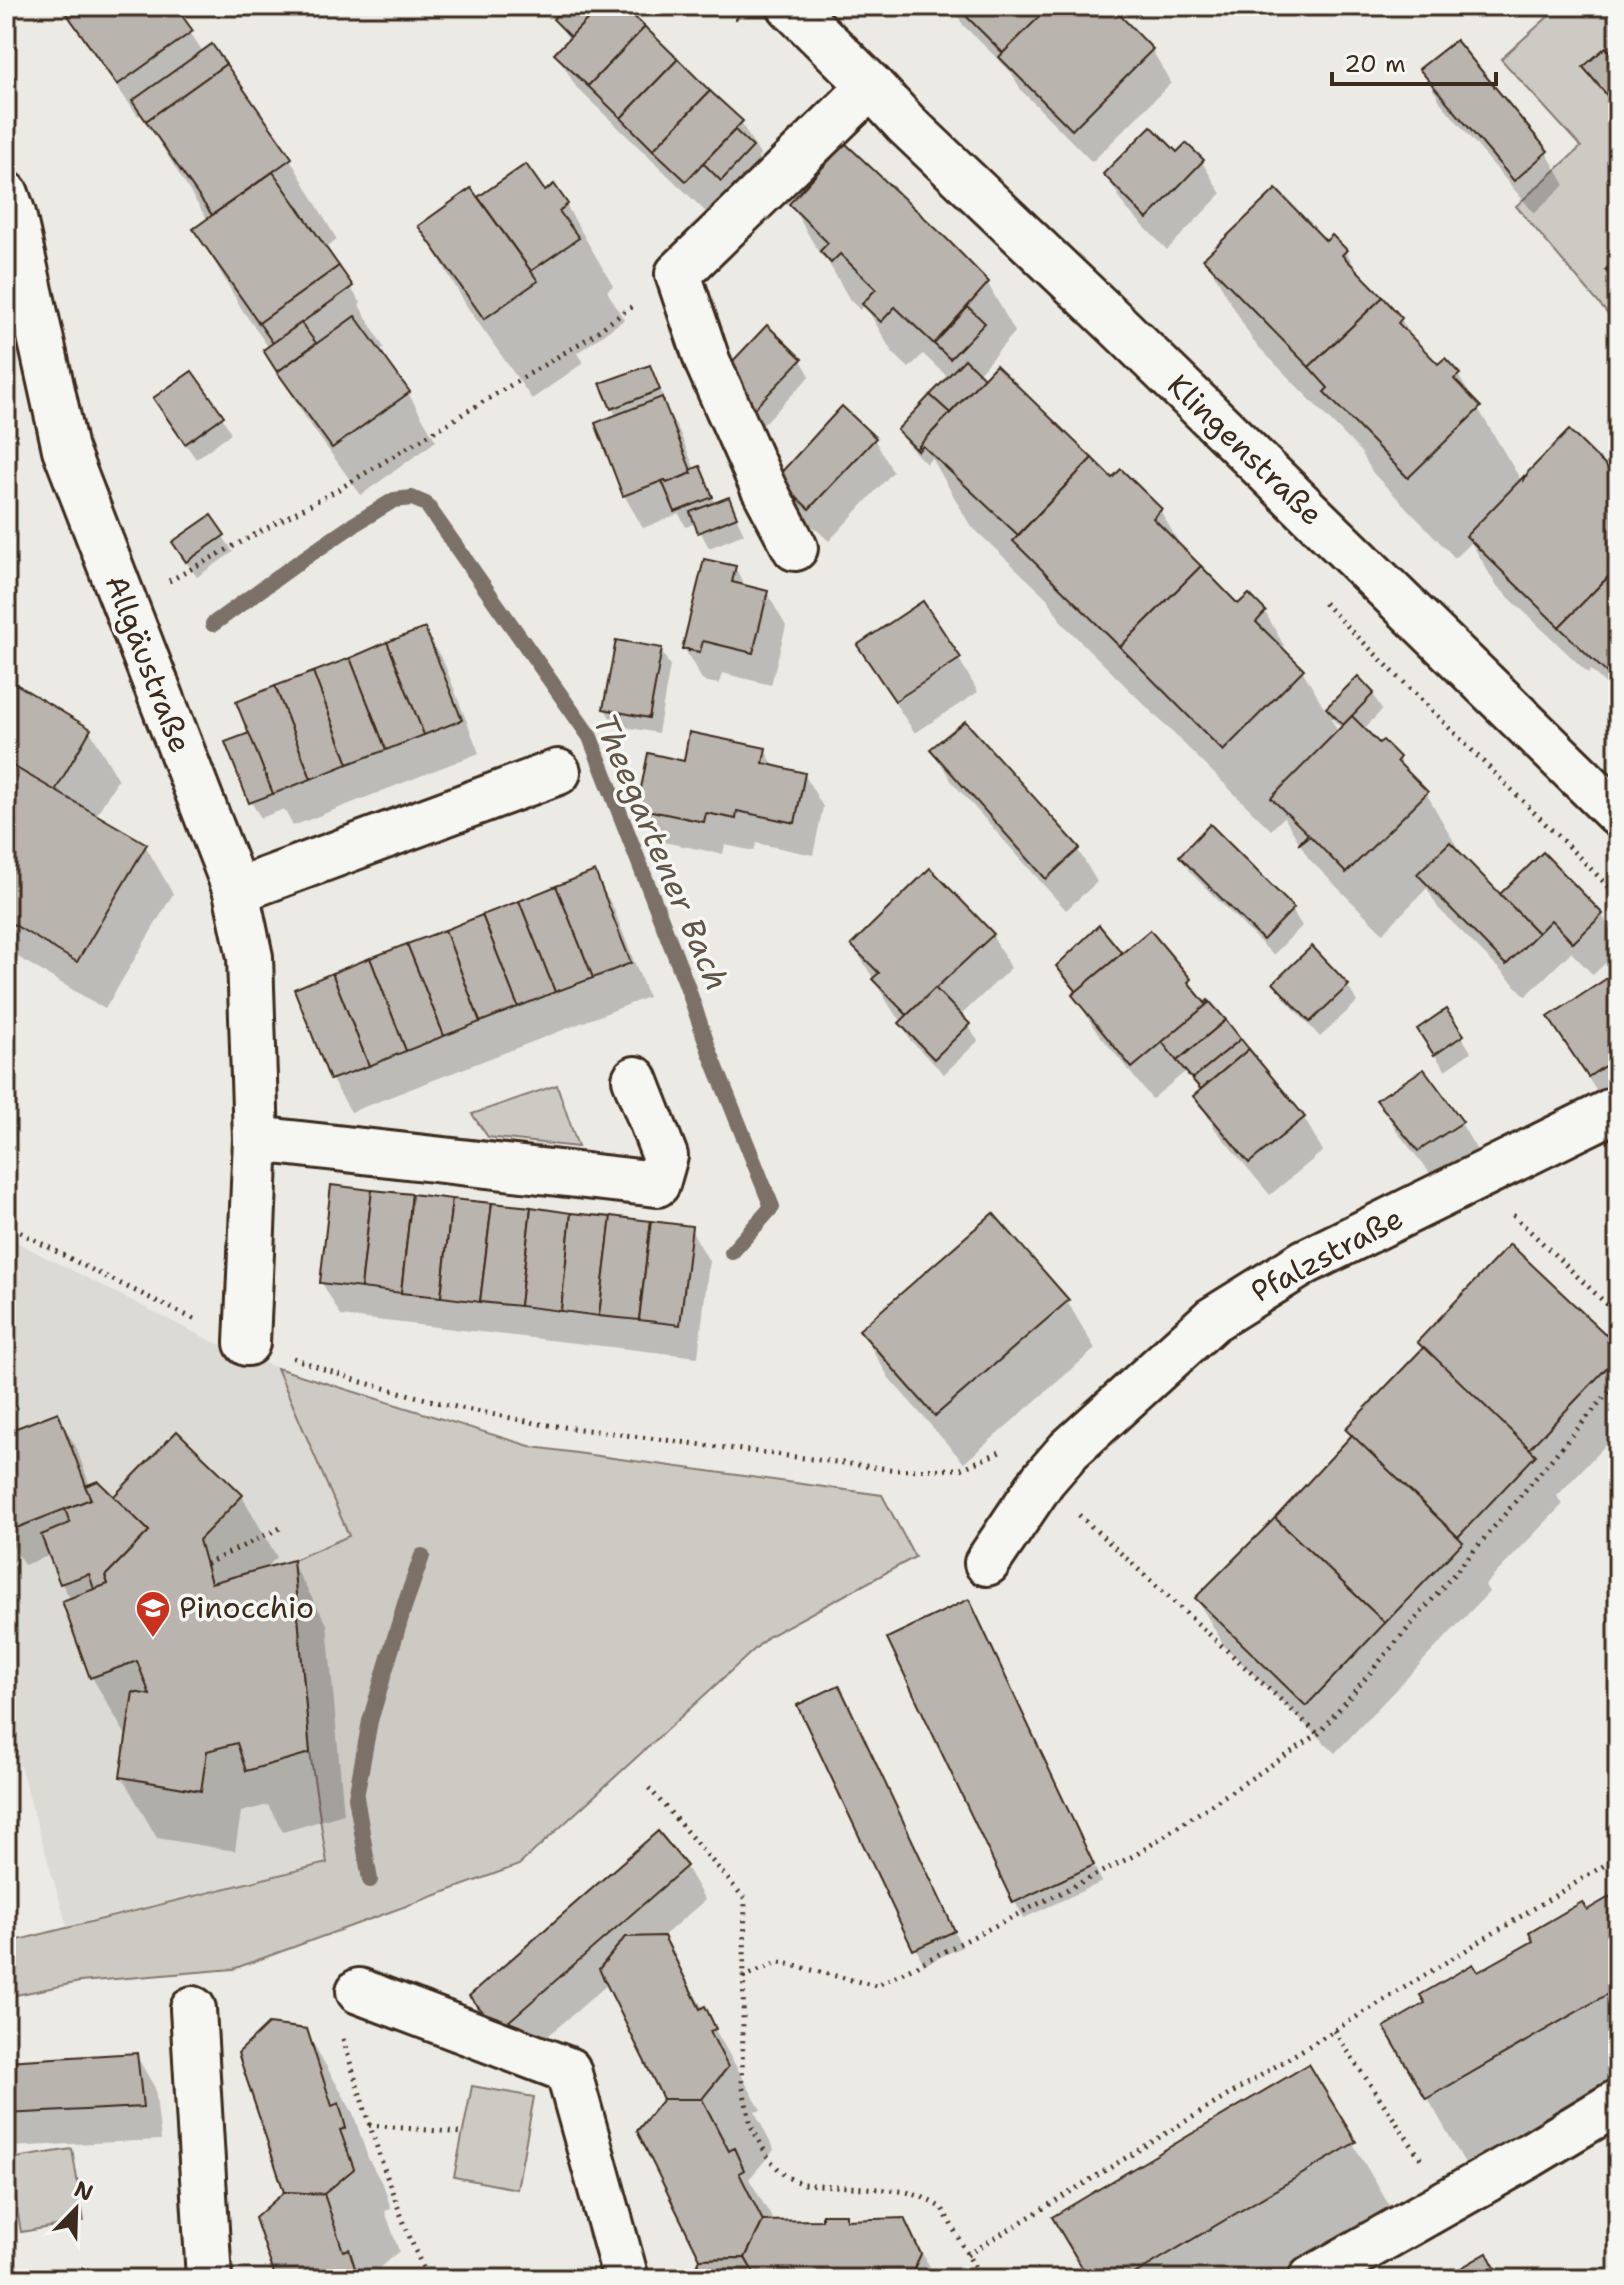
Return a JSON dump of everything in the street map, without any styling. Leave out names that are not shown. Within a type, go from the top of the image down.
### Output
[{"type":"street","name":"Klingenstraße","points":[[790,6],[834,25],[871,86],[907,125],[1115,323],[1618,814]]},
{"type":"street","points":[[795,548],[763,487],[708,363],[678,274],[871,86]]},
{"type":"street","name":"Allgäustraße","points":[[6,194],[65,449],[236,891],[243,917],[250,957],[256,1139],[247,1343]]},
{"type":"street","points":[[236,891],[558,772]]},
{"type":"street","points":[[256,1139],[657,1184],[665,1156],[635,1079]]},
{"type":"street","name":"Pfalzstraße","points":[[987,1563],[1056,1465],[1212,1320],[1305,1262],[1618,1108]]},
{"type":"street","points":[[359,1991],[568,2070],[626,2279]]},
{"type":"street","points":[[193,2009],[209,2279]]},
{"type":"street","points":[[1311,2279],[1618,2102]]},
{"type":"path","points":[[125,605],[339,489],[587,339]]},
{"type":"path","points":[[1507,1208],[1618,1315]]},
{"type":"path","points":[[6,1225],[90,1269],[247,1343],[358,1381],[456,1407],[541,1424],[897,1470],[961,1469],[1008,1448],[1056,1465],[1318,1734]]},
{"type":"path","points":[[743,1977],[780,1962],[876,1986],[1137,1854],[1318,1734],[1618,1381]]},
{"type":"path","points":[[206,1564],[280,1528]]},
{"type":"path","points":[[649,1788],[745,1899],[742,2084],[751,2126],[769,2159],[785,2176],[802,2184],[907,2192],[942,2208],[981,2279]]},
{"type":"path","points":[[967,2255],[1618,1857]]},
{"type":"path","points":[[1334,2031],[1449,2201]]},
{"type":"path","points":[[342,2038],[408,2236],[428,2279]]},
{"type":"path","points":[[369,2125],[462,2133]]},
{"type":"path","points":[[6,2193],[15,2192]]},
{"type":"path","points":[[963,2279],[976,2272]]},
{"type":"shaded area","points":[[1560,6],[1618,6],[1618,326],[1516,206],[1581,147],[1501,59]]},
{"type":"shaded area","points":[[557,1085],[578,1147],[488,1137],[472,1114]]},
{"type":"shaded area","name":"Pinocchio","points":[[6,1237],[209,1340],[277,1368],[350,1537],[310,1753],[327,1863],[67,1926],[6,1718]]},
{"type":"shaded area","points":[[277,1368],[533,1447],[882,1495],[915,1557],[769,1636],[519,1865],[233,1969],[80,1982],[6,1997],[6,1943],[327,1863],[310,1753],[293,1560],[349,1536]]},
{"type":"shaded area","points":[[472,2086],[534,2097],[517,2189],[454,2177]]},
{"type":"shaded area","points":[[72,2149],[84,2221],[21,2232],[9,2159]]},
{"type":"building","points":[[70,6],[175,6],[193,31],[117,85],[64,10]]},
{"type":"building","points":[[565,6],[600,6],[571,37],[553,19]]},
{"type":"building","points":[[600,6],[623,6],[645,27],[588,86],[554,54]]},
{"type":"building","points":[[956,6],[1039,6],[1045,12],[1003,53]]},
{"type":"building","points":[[1050,6],[1090,6],[1096,11],[1101,6],[1111,6],[1153,49],[1072,130],[999,57]]},
{"type":"building","points":[[645,27],[678,59],[621,118],[588,86]]},
{"type":"building","points":[[1456,40],[1548,151],[1514,181],[1419,69]]},
{"type":"building","points":[[212,44],[226,64],[146,121],[132,101]]},
{"type":"building","points":[[1606,47],[1618,60],[1618,95],[1612,101],[1583,67]]},
{"type":"building","points":[[678,59],[710,91],[653,150],[621,118]]},
{"type":"building","points":[[226,64],[292,158],[212,215],[146,121]]},
{"type":"building","points":[[710,91],[743,121],[686,181],[653,150]]},
{"type":"building","points":[[1151,126],[1177,152],[1186,143],[1204,160],[1147,219],[1103,174]]},
{"type":"building","points":[[735,130],[753,147],[721,181],[703,163]]},
{"type":"building","points":[[845,143],[989,282],[934,344],[895,307],[881,322],[862,304],[876,289],[840,254],[831,263],[820,251],[828,243],[789,204]]},
{"type":"building","points":[[526,164],[545,191],[554,184],[568,204],[559,211],[579,238],[531,271],[478,197]]},
{"type":"building","points":[[273,172],[339,266],[259,323],[193,229]]},
{"type":"building","points":[[471,188],[538,281],[484,319],[418,226]]},
{"type":"building","points":[[1276,189],[1326,241],[1332,235],[1347,250],[1342,255],[1383,297],[1309,367],[1203,259]]},
{"type":"building","points":[[1618,258],[1618,284],[1605,270]]},
{"type":"building","points":[[339,266],[353,286],[273,343],[259,323]]},
{"type":"building","points":[[1383,297],[1402,318],[1398,323],[1438,364],[1445,358],[1460,374],[1454,379],[1481,407],[1408,478],[1324,392],[1328,388],[1309,367]]},
{"type":"building","points":[[968,307],[985,323],[950,359],[934,344]]},
{"type":"building","points":[[355,316],[410,392],[332,448],[277,372]]},
{"type":"building","points":[[301,323],[316,343],[277,372],[263,350]]},
{"type":"building","points":[[767,325],[802,359],[751,412],[730,364]]},
{"type":"building","points":[[965,359],[984,378],[950,413],[930,395]]},
{"type":"building","points":[[650,365],[660,390],[611,409],[600,383]]},
{"type":"building","points":[[996,365],[1092,458],[1018,535],[923,446],[918,451],[916,449]]},
{"type":"building","points":[[192,371],[224,416],[185,444],[153,398]]},
{"type":"building","points":[[930,395],[950,413],[916,449],[897,430]]},
{"type":"building","points":[[662,397],[692,473],[623,496],[595,423]]},
{"type":"building","points":[[842,406],[876,438],[809,509],[776,478]]},
{"type":"building","points":[[1569,430],[1618,478],[1618,567],[1559,627],[1466,536],[1525,475],[1523,482],[1528,472]]},
{"type":"building","points":[[1092,458],[1112,478],[1121,469],[1162,509],[1153,518],[1201,566],[1120,647],[1013,541]]},
{"type":"building","points":[[700,466],[713,497],[675,512],[662,481],[667,483],[692,473],[690,470]]},
{"type":"building","points":[[729,497],[737,517],[698,533],[690,512]]},
{"type":"building","points":[[211,515],[225,535],[186,562],[172,542]]},
{"type":"building","points":[[704,559],[736,566],[732,582],[768,591],[753,653],[703,641],[700,652],[682,649]]},
{"type":"building","points":[[1201,566],[1238,604],[1249,594],[1266,611],[1256,622],[1304,669],[1223,751],[1120,647]]},
{"type":"building","points":[[1618,567],[1618,684],[1559,627]]},
{"type":"building","points":[[923,601],[961,658],[895,701],[857,645]]},
{"type":"building","points":[[425,628],[462,720],[424,735],[387,642]]},
{"type":"building","points":[[616,640],[662,648],[649,718],[603,709]]},
{"type":"building","points":[[387,642],[424,735],[386,750],[350,658]]},
{"type":"building","points":[[350,658],[386,750],[348,764],[313,672]]},
{"type":"building","points":[[313,672],[348,764],[311,779],[275,686]]},
{"type":"building","points":[[1358,676],[1374,693],[1343,725],[1326,708]]},
{"type":"building","points":[[6,678],[91,729],[55,791],[6,762]]},
{"type":"building","points":[[275,686],[311,779],[273,794],[236,702]]},
{"type":"building","points":[[1352,716],[1379,743],[1383,740],[1400,757],[1397,761],[1428,792],[1346,873],[1310,836],[1298,845],[1308,834],[1271,798]]},
{"type":"building","points":[[965,721],[1080,848],[1046,879],[930,749]]},
{"type":"building","points":[[689,732],[766,748],[763,763],[805,773],[795,823],[737,811],[736,819],[706,813],[704,822],[637,808],[648,753],[684,761]]},
{"type":"building","points":[[249,733],[273,794],[249,803],[225,742]]},
{"type":"building","points":[[6,762],[147,844],[77,962],[6,920]]},
{"type":"building","points":[[1210,824],[1294,908],[1263,940],[1179,856]]},
{"type":"building","points":[[1450,842],[1538,933],[1506,965],[1417,874]]},
{"type":"building","points":[[1543,852],[1603,914],[1573,943],[1551,920],[1538,933],[1500,894]]},
{"type":"building","points":[[930,868],[994,934],[907,1015],[872,979],[879,973],[851,945]]},
{"type":"building","points":[[595,871],[631,963],[593,978],[556,886]]},
{"type":"building","points":[[556,886],[593,978],[555,992],[519,901]]},
{"type":"building","points":[[519,901],[555,992],[518,1007],[482,915]]},
{"type":"building","points":[[482,915],[518,1007],[480,1022],[445,930]]},
{"type":"building","points":[[1099,925],[1122,953],[1077,992],[1056,966]]},
{"type":"building","points":[[445,930],[480,1022],[444,1036],[407,944]]},
{"type":"building","points":[[1150,930],[1191,979],[1188,982],[1205,1003],[1210,1002],[1132,1068],[1072,995]]},
{"type":"building","points":[[407,944],[444,1036],[406,1051],[370,958]]},
{"type":"building","points":[[1312,946],[1349,985],[1310,1022],[1273,983]]},
{"type":"building","points":[[370,958],[406,1051],[369,1066],[332,973]]},
{"type":"building","points":[[1618,971],[1618,1057],[1588,1077],[1548,1017]]},
{"type":"building","points":[[332,973],[369,1066],[330,1080],[294,989]]},
{"type":"building","points":[[935,988],[970,1024],[934,1059],[899,1023]]},
{"type":"building","points":[[1210,1002],[1226,1020],[1177,1061],[1162,1042]]},
{"type":"building","points":[[1446,1009],[1464,1035],[1434,1055],[1417,1029]]},
{"type":"building","points":[[1226,1020],[1241,1039],[1192,1079],[1177,1061]]},
{"type":"building","points":[[1241,1039],[1249,1049],[1201,1089],[1192,1079]]},
{"type":"building","points":[[1249,1049],[1305,1117],[1249,1163],[1193,1096]]},
{"type":"building","points":[[1424,1069],[1463,1122],[1418,1151],[1376,1100]]},
{"type":"building","points":[[331,1185],[372,1190],[361,1288],[320,1283]]},
{"type":"building","points":[[372,1190],[412,1194],[401,1293],[361,1288]]},
{"type":"building","points":[[412,1194],[452,1199],[441,1297],[401,1293]]},
{"type":"building","points":[[452,1199],[492,1203],[480,1302],[441,1297]]},
{"type":"building","points":[[492,1203],[531,1207],[520,1306],[480,1302]]},
{"type":"building","points":[[531,1207],[571,1213],[561,1311],[520,1306]]},
{"type":"building","points":[[571,1213],[611,1217],[599,1316],[561,1311]]},
{"type":"building","points":[[993,1213],[1069,1300],[935,1416],[859,1330]]},
{"type":"building","points":[[611,1216],[651,1221],[639,1320],[599,1316]]},
{"type":"building","points":[[651,1221],[692,1226],[680,1325],[639,1320]]},
{"type":"building","points":[[1510,1244],[1618,1346],[1618,1356],[1529,1449],[1417,1342]]},
{"type":"building","points":[[1424,1347],[1536,1455],[1458,1537],[1345,1429]]},
{"type":"building","points":[[58,1412],[91,1499],[6,1532],[6,1432]]},
{"type":"building","points":[[177,1431],[243,1495],[199,1540],[211,1583],[293,1560],[310,1753],[246,1771],[237,1743],[207,1751],[201,1791],[120,1777],[133,1692],[150,1695],[137,1661],[90,1678],[62,1601],[108,1584],[105,1576],[149,1531],[113,1497]]},
{"type":"building","points":[[1352,1435],[1463,1542],[1385,1623],[1275,1518]]},
{"type":"building","points":[[98,1481],[149,1531],[105,1576],[108,1584],[94,1589],[89,1574],[60,1584],[41,1535],[70,1523],[65,1509],[91,1499],[85,1486]]},
{"type":"building","points":[[1275,1518],[1385,1623],[1306,1706],[1195,1598]]},
{"type":"building","points":[[969,1599],[1094,1865],[1013,1903],[887,1638]]},
{"type":"building","points":[[839,1685],[955,1931],[913,1950],[797,1705]]},
{"type":"building","points":[[658,1831],[687,1866],[499,2030],[469,1996]]},
{"type":"building","points":[[1618,1892],[1618,1988],[1426,2099],[1384,2027],[1425,2003],[1420,1995],[1473,1964],[1478,1972],[1533,1941],[1529,1933],[1582,1902],[1587,1910]]},
{"type":"building","points":[[664,1936],[700,2009],[705,2006],[716,2029],[710,2031],[728,2067],[702,2099],[663,2099],[599,1969],[625,1937]]},
{"type":"building","points":[[268,2024],[307,2029],[332,2106],[339,2103],[346,2128],[340,2130],[354,2169],[324,2194],[284,2192],[238,2053]]},
{"type":"building","points":[[137,2053],[143,2107],[6,2114],[6,2061]]},
{"type":"building","points":[[1309,2064],[1356,2142],[1126,2279],[1089,2279],[1052,2217]]},
{"type":"building","points":[[663,2099],[702,2099],[729,2151],[734,2148],[744,2170],[739,2173],[763,2221],[745,2258],[700,2259],[637,2131]]},
{"type":"building","points":[[284,2192],[324,2194],[343,2251],[349,2249],[357,2274],[351,2275],[352,2279],[276,2279],[255,2218]]},
{"type":"building","points":[[822,2214],[846,2214],[846,2220],[904,2218],[921,2254],[914,2269],[921,2272],[918,2279],[757,2279],[745,2258],[763,2221],[822,2220]]},
{"type":"building","points":[[1487,2253],[1501,2279],[1442,2279]]},
{"type":"building","points":[[745,2258],[757,2279],[691,2279],[700,2259]]},
{"type":"waterway","name":"Theegartener Bach","points":[[213,624],[353,525],[394,500],[412,498],[426,504],[590,737],[772,1207],[732,1252]]},
{"type":"waterway","name":"Theegartener Bach","points":[[370,1880],[356,1797],[370,1721],[422,1556]]},
{"type":"place","name":"Pinocchio","points":[[153,1639]]}]
